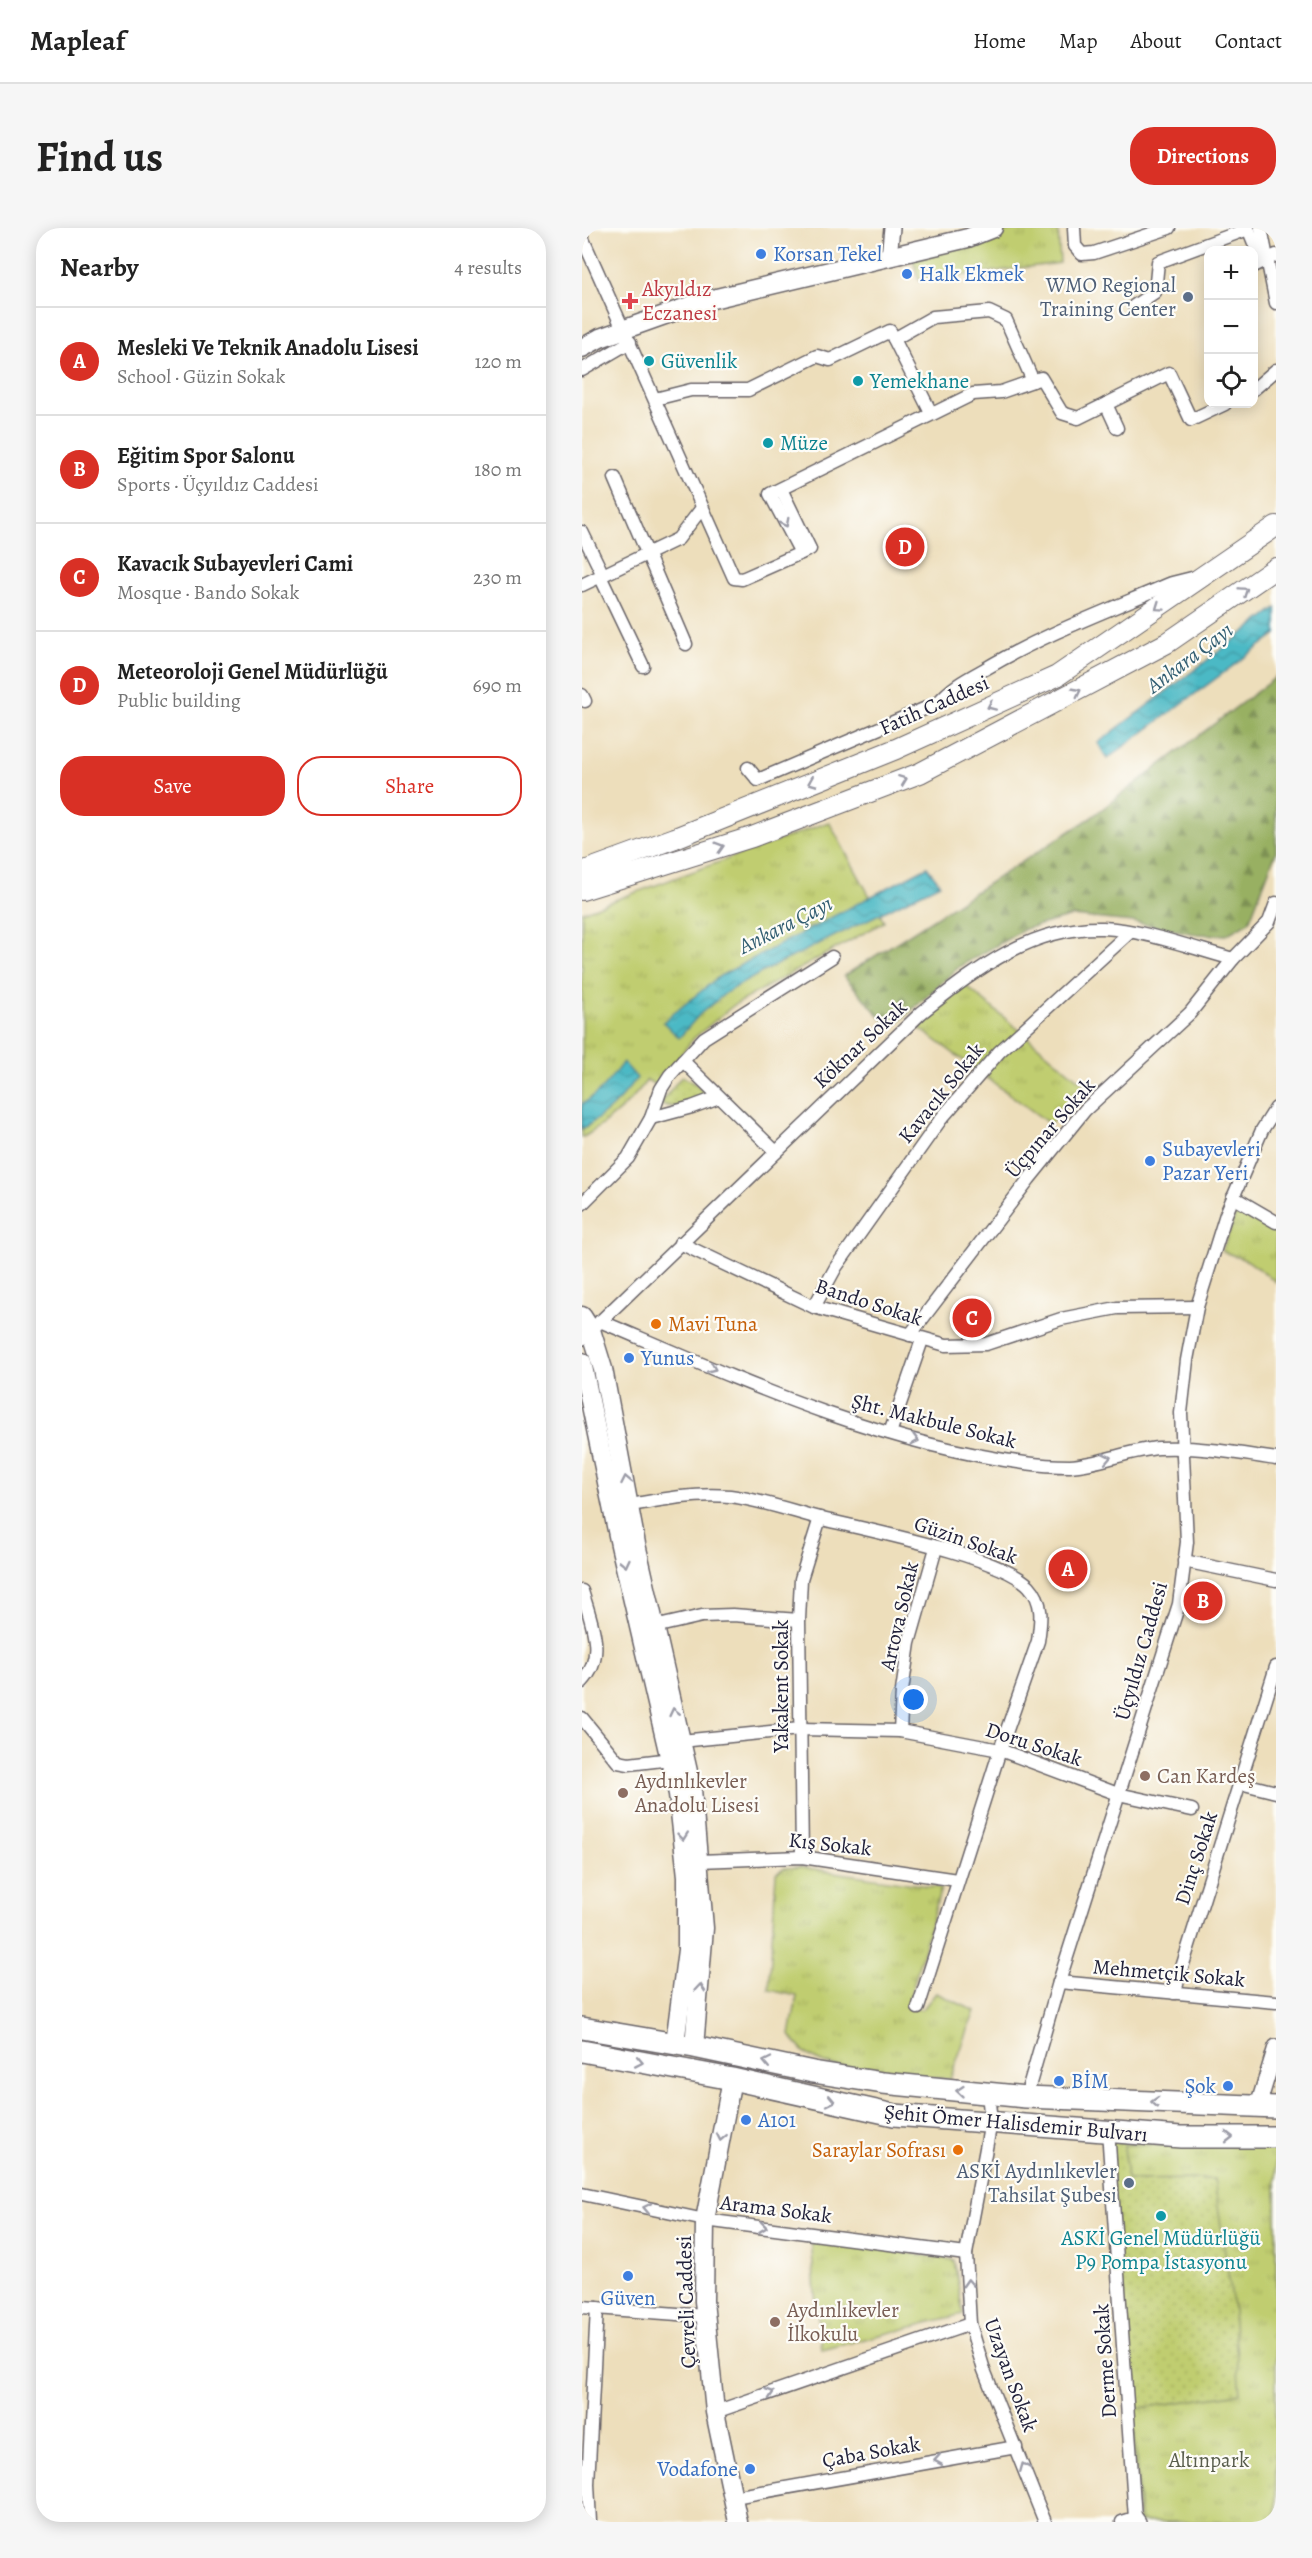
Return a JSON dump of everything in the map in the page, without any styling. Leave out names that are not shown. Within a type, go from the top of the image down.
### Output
[{"type":"highway","name":"Şehit Ömer Halisdemir Bulvarı","points":[[582,2028],[883,2083],[1026,2097],[1267,2107]]},
{"type":"highway","name":"Şehit Ömer Halisdemir Bulvarı","points":[[582,2051],[732,2079],[894,2115],[1181,2137],[1276,2136]]},
{"type":"main road","points":[[582,348],[600,338],[627,335],[704,301],[968,238],[993,228]]},
{"type":"main road","name":"Fatih Caddesi","points":[[582,872],[675,838],[896,749],[1057,676],[1276,526]]},
{"type":"main road","points":[[582,890],[752,837],[920,773],[1167,643],[1276,568]]},
{"type":"main road","points":[[582,860],[675,838]]},
{"type":"main road","points":[[582,901],[664,864]]},
{"type":"main road","points":[[589,1326],[603,1369],[654,1627],[692,1789],[704,1928],[685,2045]]},
{"type":"main road","points":[[582,1362],[678,1794],[687,1886],[685,2045]]},
{"type":"main road","name":"Çevreli Caddesi","points":[[732,2079],[705,2220],[705,2316],[715,2412],[738,2522]]},
{"type":"street","points":[[889,256],[892,228]]},
{"type":"street","points":[[1074,228],[1075,246],[1082,254],[1094,253],[1169,228]]},
{"type":"street","points":[[1261,228],[1272,257],[1276,303]]},
{"type":"street","points":[[1134,306],[1155,292],[1158,262],[1248,229],[1256,248],[1272,257]]},
{"type":"street","points":[[582,237],[734,578],[742,579],[806,551],[775,491],[973,394],[1001,392],[1041,378],[1062,413],[1067,417],[1078,418],[1169,374],[1191,420],[1216,408]]},
{"type":"street","points":[[1258,264],[1272,257]]},
{"type":"street","points":[[894,339],[933,317],[989,312],[1006,320],[1033,381]]},
{"type":"street","points":[[655,399],[691,390],[748,390],[817,356],[830,360],[890,331],[931,413]]},
{"type":"street","points":[[582,370],[627,335]]},
{"type":"street","points":[[1258,381],[1276,370]]},
{"type":"street","points":[[1106,404],[1117,428]]},
{"type":"street","points":[[615,478],[686,644]]},
{"type":"street","points":[[582,585],[678,539],[702,508]]},
{"type":"street","points":[[582,531],[643,666]]},
{"type":"street","points":[[748,768],[758,780],[938,703],[948,690],[1007,656],[1048,636],[1172,583],[1205,575]]},
{"type":"street","name":"Üçpınar Sokak","points":[[890,1433],[916,1337],[1029,1179],[1085,1110],[1190,1013],[1233,959],[1269,922],[1276,903]]},
{"type":"street","name":"Köknar Sokak","points":[[589,1326],[680,1243],[921,1013],[981,967],[1019,945],[1060,930],[1104,928],[1130,932],[1233,959]]},
{"type":"street","name":"Kavacık Sokak","points":[[814,1307],[836,1267],[941,1119],[999,1052],[1130,932]]},
{"type":"street","points":[[582,1204],[628,1158],[651,1118],[661,1089],[704,1038],[832,957]]},
{"type":"street","points":[[683,1061],[776,1152]]},
{"type":"street","points":[[651,1118],[718,1097]]},
{"type":"street","name":"Üçyıldız Caddesi","points":[[1026,2097],[1059,1982],[1179,1604],[1187,1542],[1185,1447],[1181,1413],[1187,1360],[1197,1307],[1233,1197],[1262,1130],[1276,1108]]},
{"type":"street","points":[[1233,1197],[1276,1222]]},
{"type":"street","name":"Bando Sokak","points":[[680,1243],[814,1307],[946,1345],[986,1344],[1060,1319],[1117,1308],[1197,1307]]},
{"type":"street","name":"Şht. Makbule Sokak","points":[[589,1326],[838,1418],[949,1448],[1025,1463],[1071,1466],[1156,1449],[1185,1447],[1276,1459]]},
{"type":"street","name":"Güzin Sokak","points":[[631,1505],[684,1495],[730,1496],[936,1548],[1015,1575],[1029,1586],[1040,1603],[1041,1623],[1038,1641],[957,1880],[918,2008]]},
{"type":"street","name":"Yakakent Sokak","points":[[802,1857],[801,1579],[820,1518]]},
{"type":"street","name":"Artova Sokak","points":[[900,1731],[902,1691],[909,1643],[936,1548]]},
{"type":"street","points":[[1184,1561],[1276,1580]]},
{"type":"street","points":[[582,1591],[592,1625],[596,1659],[582,1682]]},
{"type":"street","points":[[654,1627],[702,1616],[733,1615],[800,1620]]},
{"type":"street","name":"Dinç Sokak","points":[[1174,1993],[1276,1666]]},
{"type":"street","points":[[582,1718],[618,1762],[629,1764],[671,1759]]},
{"type":"street","name":"Doru Sokak","points":[[681,1741],[800,1729],[900,1731],[1000,1750],[1118,1794],[1192,1810]]},
{"type":"street","points":[[1240,1783],[1276,1792]]},
{"type":"street","name":"Kış Sokak","points":[[699,1861],[802,1857],[957,1880]]},
{"type":"street","name":"Mehmetçik Sokak","points":[[1059,1982],[1276,2002]]},
{"type":"street","points":[[1267,2107],[1276,2047]]},
{"type":"street","name":"Uzayan Sokak","points":[[988,2093],[991,2122],[966,2254],[970,2324],[984,2370],[1045,2522]]},
{"type":"street","name":"Derme Sokak","points":[[1108,2130],[1132,2521]]},
{"type":"street","name":"Arama Sokak","points":[[582,2194],[705,2220],[966,2254]]},
{"type":"street","points":[[582,2307],[705,2316]]},
{"type":"street","points":[[590,2522],[588,2484],[597,2308]]},
{"type":"street","points":[[715,2412],[970,2324]]},
{"type":"street","name":"Çaba Sokak","points":[[734,2497],[1016,2447]]},
{"type":"green space","points":[[1018,228],[1058,228],[1060,263],[919,281],[913,260]]},
{"type":"green space","points":[[1276,677],[1276,852],[1249,922],[1226,935],[1196,934],[1133,922],[1072,916],[1025,929],[960,966],[891,1029],[844,976],[1089,819]]},
{"type":"green space","points":[[829,822],[884,922],[734,1005],[694,1038],[656,1085],[647,1080],[618,1112],[582,1138],[582,912]]},
{"type":"green space","points":[[965,985],[1085,1085],[1050,1124],[919,1028]]},
{"type":"green space","points":[[682,1076],[700,1087],[705,1093],[684,1105],[672,1106],[660,1103]]},
{"type":"green space","points":[[1237,1211],[1250,1212],[1276,1228],[1276,1282],[1248,1261],[1222,1251]]},
{"type":"green space","points":[[800,1867],[941,1888],[910,1997],[912,2006],[922,2010],[936,1993],[975,2011],[950,2079],[879,2074],[826,2064],[803,2051],[790,2035],[797,1996],[769,1990],[776,1873],[784,1868]]},
{"type":"green space","points":[[1108,2130],[1276,2137],[1276,2522],[1138,2522]]},
{"type":"green space","name":"Altınpark","points":[[1124,2145],[1276,2145],[1276,2522],[1144,2522],[1140,2518],[1133,2409],[1240,2393],[1232,2299],[1214,2179],[1127,2180]]},
{"type":"green space","points":[[811,2238],[954,2260],[963,2314],[822,2350]]},
{"type":"water","points":[[1276,608],[1276,634],[1107,759],[1098,743]]},
{"type":"water","points":[[927,867],[940,884],[768,969],[727,992],[700,1014],[679,1038],[663,1022],[720,976]]},
{"type":"water","points":[[623,1062],[637,1078],[612,1106],[582,1129],[582,1104],[600,1091]]},
{"type":"place","name":"Korsan Tekel","points":[[761,254]]},
{"type":"place","name":"Halk Ekmek","points":[[907,274]]},
{"type":"place","name":"WMO Regional Training Center","points":[[1188,297]]},
{"type":"place","name":"Akyıldız Eczanesi","points":[[630,301]]},
{"type":"place","name":"Güvenlik","points":[[649,361]]},
{"type":"place","name":"Yemekhane","points":[[858,381]]},
{"type":"place","name":"Müze","points":[[768,443]]},
{"type":"place","name":"Meteoroloji Genel Müdürlüğü","points":[[905,547]]},
{"type":"place","name":"Subayevleri Pazar Yeri","points":[[1150,1161]]},
{"type":"place","name":"Kavacık Subayevleri Cami","points":[[972,1318]]},
{"type":"place","name":"Mavi Tuna","points":[[656,1324]]},
{"type":"place","name":"Yunus","points":[[629,1358]]},
{"type":"place","name":"Mesleki Ve Teknik Anadolu Lisesi","points":[[1068,1569]]},
{"type":"place","name":"Eğitim Spor Salonu","points":[[1203,1601]]},
{"type":"place","name":"Can Kardeş","points":[[1145,1776]]},
{"type":"place","name":"Aydınlıkevler Anadolu Lisesi","points":[[623,1793]]},
{"type":"place","name":"BİM","points":[[1059,2081]]},
{"type":"place","name":"Şok","points":[[1228,2086]]},
{"type":"place","name":"A101","points":[[746,2120]]},
{"type":"place","name":"Saraylar Sofrası","points":[[958,2150]]},
{"type":"place","name":"ASKİ Aydınlıkevler Tahsilat Şubesi","points":[[1129,2183]]},
{"type":"place","name":"ASKİ Genel Müdürlüğü P9 Pompa İstasyonu","points":[[1161,2216]]},
{"type":"place","name":"Güven","points":[[628,2276]]},
{"type":"place","name":"Aydınlıkevler İlkokulu","points":[[775,2322]]},
{"type":"place","name":"Vodafone","points":[[750,2469]]},
{"type":"water label","name":"Ankara Çayı","points":[[1189,657]]},
{"type":"water label","name":"Ankara Çayı","points":[[785,924]]}]
